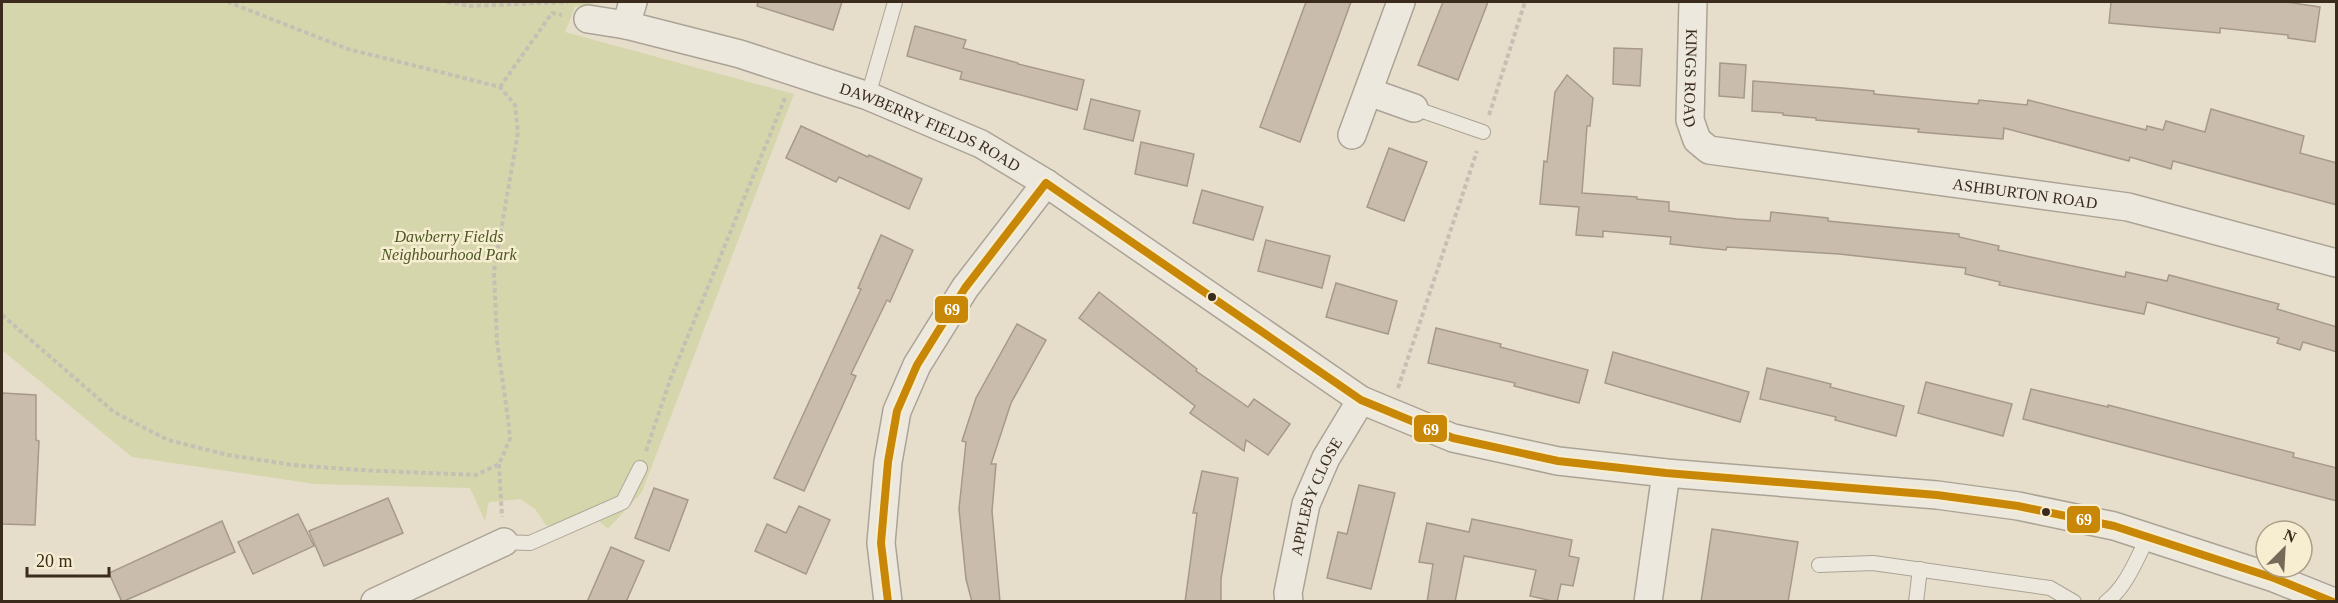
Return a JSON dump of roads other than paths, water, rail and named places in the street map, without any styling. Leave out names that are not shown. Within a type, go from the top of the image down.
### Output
[{"type":"street","points":[[1352,135],[1401,2]]},
{"type":"street","name":"KINGS ROAD","points":[[1693,2],[1690,120],[1697,140],[1709,150]]},
{"type":"street","name":"DAWBERRY FIELDS ROAD","points":[[583,10],[630,13],[740,54],[868,96],[981,144],[1047,183],[1361,400],[1453,438],[1546,459],[1666,473],[1937,495],[2007,504],[2114,526],[2274,578],[2334,602]]},
{"type":"street","points":[[1369,92],[1414,108]]},
{"type":"street","name":"ASHBURTON ROAD","points":[[1709,150],[2128,207],[2337,263]]},
{"type":"street","points":[[888,602],[881,543],[888,462],[897,411],[917,365],[965,288],[1047,183]]},
{"type":"street","name":"APPLEBY CLOSE","points":[[1289,602],[1288,592],[1306,504],[1326,459],[1361,400]]},
{"type":"street","points":[[1648,602],[1666,473]]},
{"type":"street","points":[[375,602],[504,542]]},
{"type":"lane","points":[[868,96],[895,2]]},
{"type":"lane","points":[[1414,108],[1483,132]]},
{"type":"lane","points":[[504,542],[530,543],[623,502],[640,468]]},
{"type":"lane","points":[[2106,602],[2114,596],[2148,537]]},
{"type":"lane","points":[[1819,566],[1873,563],[1920,569],[2050,588],[2074,602]]},
{"type":"lane","points":[[1916,602],[1920,569]]},
{"type":"park label","name":"Dawberry Fields Neighbourhood Park","points":[[449,245]]}]
